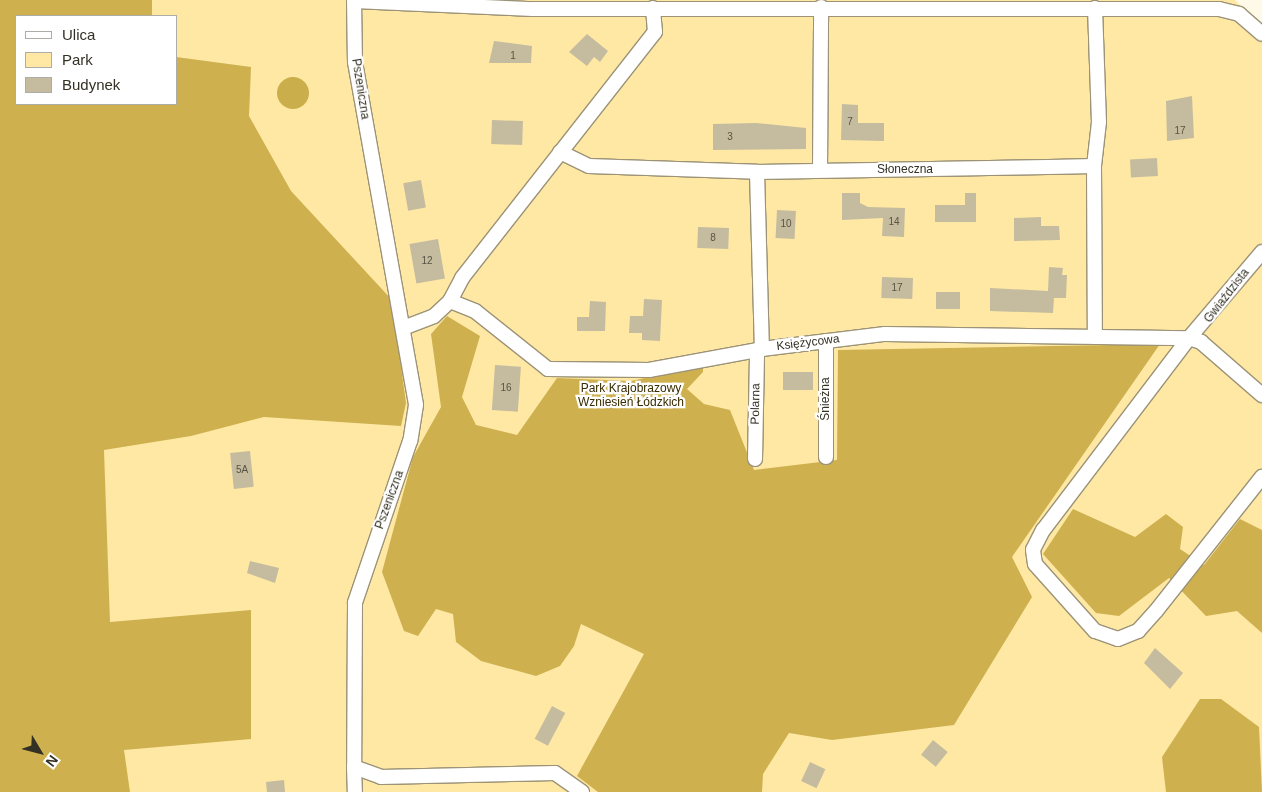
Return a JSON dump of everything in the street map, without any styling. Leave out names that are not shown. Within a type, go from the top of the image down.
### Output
[{"type":"street","points":[[354,0],[653,8],[671,4],[821,7],[1219,9],[1238,14],[1262,34]]},
{"type":"street","name":"Pszeniczna","points":[[354,0],[355,62],[416,405],[410,441],[355,603],[354,792]]},
{"type":"street","points":[[820,170],[821,7]]},
{"type":"street","points":[[403,328],[434,316],[450,301],[462,278],[655,32],[653,8]]},
{"type":"street","points":[[1095,8],[1099,122],[1094,166],[1095,337]]},
{"type":"street","name":"Słoneczna","points":[[560,152],[589,166],[757,172],[1094,166]]},
{"type":"street","name":"Polarna","points":[[755,459],[759,349],[757,172]]},
{"type":"street","name":"Gwiaździsta","points":[[1258,481],[1156,611],[1138,631],[1118,639],[1095,631],[1035,564],[1033,550],[1043,530],[1189,338],[1262,252]]},
{"type":"street","name":"Księżycowa","points":[[450,301],[474,311],[548,369],[649,370],[759,349],[885,334],[1189,338]]},
{"type":"street","points":[[1189,338],[1201,342],[1262,395]]},
{"type":"street","name":"Śnieżna","points":[[826,341],[826,457]]},
{"type":"street","points":[[354,767],[381,777],[555,772],[582,792]]},
{"type":"green space","name":"Park Krajobrazowy Wzniesień Łódzkich","points":[[0,0],[1235,0],[1262,28],[1262,792],[0,792]]},
{"type":"green space","points":[[0,0],[152,0],[152,15],[15,15],[15,105],[178,105],[178,57],[251,67],[249,116],[291,191],[392,300],[406,403],[401,426],[264,417],[191,436],[104,450],[110,622],[251,610],[251,739],[124,750],[130,792],[0,792]]},
{"type":"green space","points":[[447,316],[480,336],[462,397],[476,425],[517,435],[557,378],[631,381],[703,365],[703,372],[687,389],[704,404],[730,410],[754,470],[837,460],[838,350],[1160,344],[1012,557],[1032,597],[954,725],[832,740],[789,733],[763,774],[762,792],[598,792],[577,776],[644,654],[581,624],[574,646],[560,666],[536,676],[481,661],[456,642],[453,614],[436,609],[418,636],[404,631],[382,572],[413,457],[441,407],[431,334]]},
{"type":"green space","points":[[1073,509],[1135,537],[1166,514],[1183,527],[1180,549],[1204,565],[1240,519],[1262,530],[1262,633],[1237,611],[1206,616],[1169,578],[1119,616],[1096,613],[1043,554]]},
{"type":"green space","points":[[1200,699],[1221,699],[1259,727],[1262,792],[1166,792],[1162,757]]},
{"type":"shaded area","points":[[293,77],[299,78],[304,82],[308,87],[308,99],[304,104],[299,108],[293,109],[287,108],[282,104],[278,99],[277,93],[278,87],[282,82],[287,78]]},
{"type":"building","points":[[587,34],[608,51],[600,62],[594,57],[587,66],[569,52]]},
{"type":"building","points":[[494,41],[532,46],[531,63],[489,63]]},
{"type":"building","points":[[1192,96],[1194,138],[1167,141],[1166,101]]},
{"type":"building","points":[[842,104],[858,105],[858,123],[884,123],[884,141],[841,140]]},
{"type":"building","points":[[492,120],[523,121],[522,145],[491,144]]},
{"type":"building","points":[[756,123],[806,128],[806,149],[713,150],[713,124]]},
{"type":"building","points":[[1157,158],[1158,176],[1131,177],[1130,159]]},
{"type":"building","points":[[421,180],[426,208],[408,211],[403,183]]},
{"type":"building","points":[[842,193],[860,193],[860,203],[868,207],[905,208],[904,237],[882,236],[883,218],[842,220]]},
{"type":"building","points":[[965,193],[976,193],[976,222],[935,222],[935,205],[965,205]]},
{"type":"building","points":[[777,210],[796,211],[795,239],[776,238]]},
{"type":"building","points":[[1041,217],[1041,226],[1059,226],[1060,240],[1014,241],[1014,218]]},
{"type":"building","points":[[698,227],[729,228],[728,249],[697,248]]},
{"type":"building","points":[[438,239],[445,278],[416,283],[409,244]]},
{"type":"building","points":[[1049,267],[1063,268],[1062,275],[1067,275],[1066,298],[1054,298],[1053,313],[990,311],[990,288],[1048,291]]},
{"type":"building","points":[[882,277],[913,278],[912,299],[881,298]]},
{"type":"building","points":[[936,292],[960,292],[960,309],[936,309]]},
{"type":"building","points":[[644,299],[662,300],[660,341],[642,340],[642,333],[629,333],[630,316],[643,316]]},
{"type":"building","points":[[590,301],[606,302],[605,331],[577,331],[577,317],[589,317]]},
{"type":"building","points":[[495,365],[521,367],[518,412],[492,410]]},
{"type":"building","points":[[783,372],[813,372],[813,390],[783,390]]},
{"type":"building","points":[[250,451],[254,487],[234,489],[230,453]]},
{"type":"building","points":[[250,561],[279,568],[275,583],[247,573]]},
{"type":"building","points":[[1155,648],[1183,673],[1170,689],[1144,663]]},
{"type":"building","points":[[552,706],[565,713],[548,746],[535,739]]},
{"type":"building","points":[[933,740],[948,752],[936,767],[921,755]]},
{"type":"building","points":[[810,762],[825,769],[817,788],[801,781]]},
{"type":"building","points":[[284,780],[285,792],[267,792],[266,782]]}]
